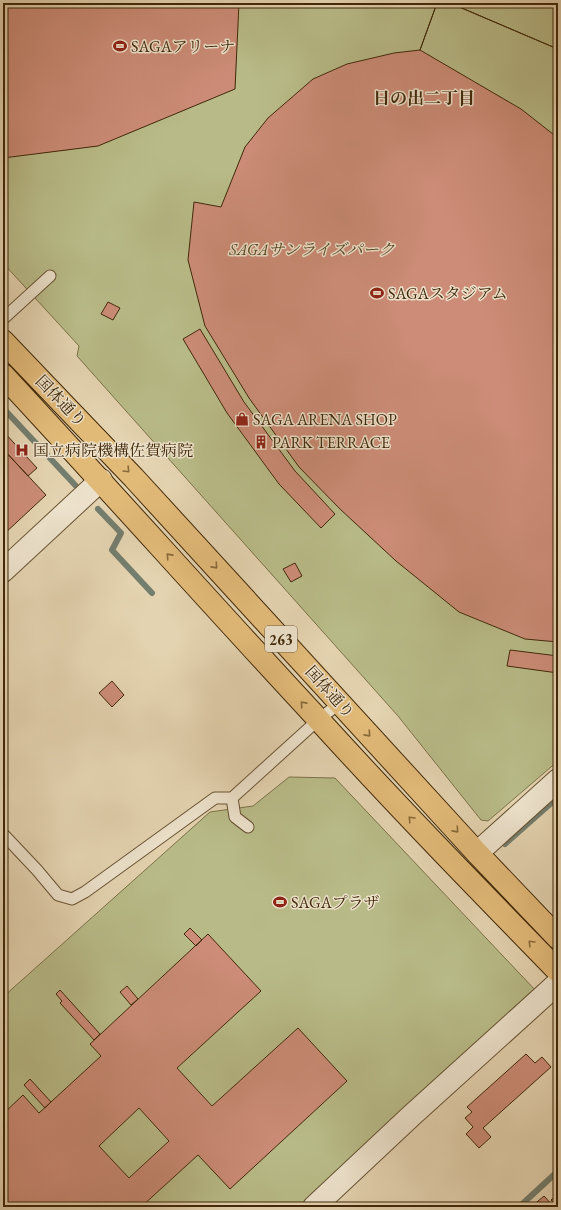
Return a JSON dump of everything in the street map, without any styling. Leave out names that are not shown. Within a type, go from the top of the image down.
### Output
[{"type":"highway","name":"国体通り","points":[[3,341],[134,478],[477,853],[558,938]]},
{"type":"highway","name":"国体通り","points":[[3,375],[101,480],[318,720],[462,873],[558,971]]},
{"type":"street","points":[[3,571],[101,480]]},
{"type":"street","points":[[477,853],[558,780]]},
{"type":"street","points":[[314,1207],[411,1116],[558,983]]},
{"type":"lane","points":[[3,319],[50,276]]},
{"type":"lane","points":[[3,834],[58,895],[72,899],[85,892],[215,798],[232,798],[318,720],[340,703]]},
{"type":"lane","points":[[232,798],[235,817],[248,827]]},
{"type":"green space","name":"SAGAサンライズパーク","points":[[3,3],[558,3],[558,761],[488,821],[481,820],[398,716],[77,356],[79,346],[3,263]]},
{"type":"green space","name":"SAGAプラザ","points":[[289,777],[335,778],[537,992],[303,1207],[3,1207],[3,997],[210,812],[253,806]]},
{"type":"building","name":"SAGAアリーナ","points":[[3,3],[239,3],[235,89],[98,146],[3,158]]},
{"type":"building","points":[[437,3],[450,3],[558,50],[558,138],[521,109],[420,50]]},
{"type":"building","name":"SAGAスタジアム","points":[[437,3],[450,3],[558,50],[558,642],[525,639],[459,612],[396,561],[340,509],[299,467],[249,398],[205,326],[188,260],[194,202],[221,207],[245,147],[268,118],[313,79],[347,64],[394,53],[420,50]]},
{"type":"building","points":[[108,302],[120,308],[113,320],[101,314]]},
{"type":"building","name":"PARK TERRACE","points":[[200,329],[244,402],[295,471],[335,514],[321,528],[279,484],[227,413],[183,339]]},
{"type":"building","points":[[3,431],[37,468],[28,476],[3,449]]},
{"type":"building","points":[[3,449],[46,495],[3,535]]},
{"type":"building","points":[[295,563],[302,576],[291,582],[283,569]]},
{"type":"building","points":[[510,650],[558,656],[558,673],[507,666]]},
{"type":"building","points":[[112,681],[124,695],[112,707],[99,693]]},
{"type":"building","points":[[190,928],[202,940],[196,946],[184,934]]},
{"type":"building","points":[[208,934],[261,991],[177,1068],[212,1106],[298,1028],[347,1081],[230,1189],[198,1155],[141,1207],[3,1207],[3,1114],[23,1095],[39,1113],[101,1056],[90,1044]],"holes":[[[139,1108],[169,1141],[129,1178],[99,1146]]]},
{"type":"building","points":[[127,986],[138,999],[131,1005],[120,992]]},
{"type":"building","points":[[60,990],[100,1034],[94,1040],[60,1003],[62,1001],[56,994]]},
{"type":"building","points":[[526,1054],[535,1063],[542,1057],[551,1067],[483,1128],[491,1137],[479,1148],[466,1134],[473,1127],[465,1118],[472,1112],[467,1107]]},
{"type":"building","points":[[30,1079],[51,1102],[45,1108],[24,1085]]},
{"type":"building","points":[[558,1194],[558,1207],[557,1207],[551,1200]]},
{"type":"building","points":[[544,1196],[554,1207],[531,1207]]},
{"type":"waterway","points":[[3,408],[76,486]]},
{"type":"waterway","points":[[98,509],[121,533],[112,550],[152,593]]},
{"type":"waterway","points":[[505,844],[558,797]]},
{"type":"waterway","points":[[519,1207],[558,1171]]},
{"type":"place","name":"SAGAアリーナ","points":[[120,46]]},
{"type":"place","name":"SAGAスタジアム","points":[[377,293]]},
{"type":"place","name":"SAGA ARENA SHOP","points":[[242,419]]},
{"type":"place","name":"PARK TERRACE","points":[[261,442]]},
{"type":"place","name":"国立病院機構佐賀病院","points":[[22,450]]},
{"type":"place","name":"SAGAプラザ","points":[[280,902]]},
{"type":"district","name":"日の出二丁目","points":[[424,98]]}]
